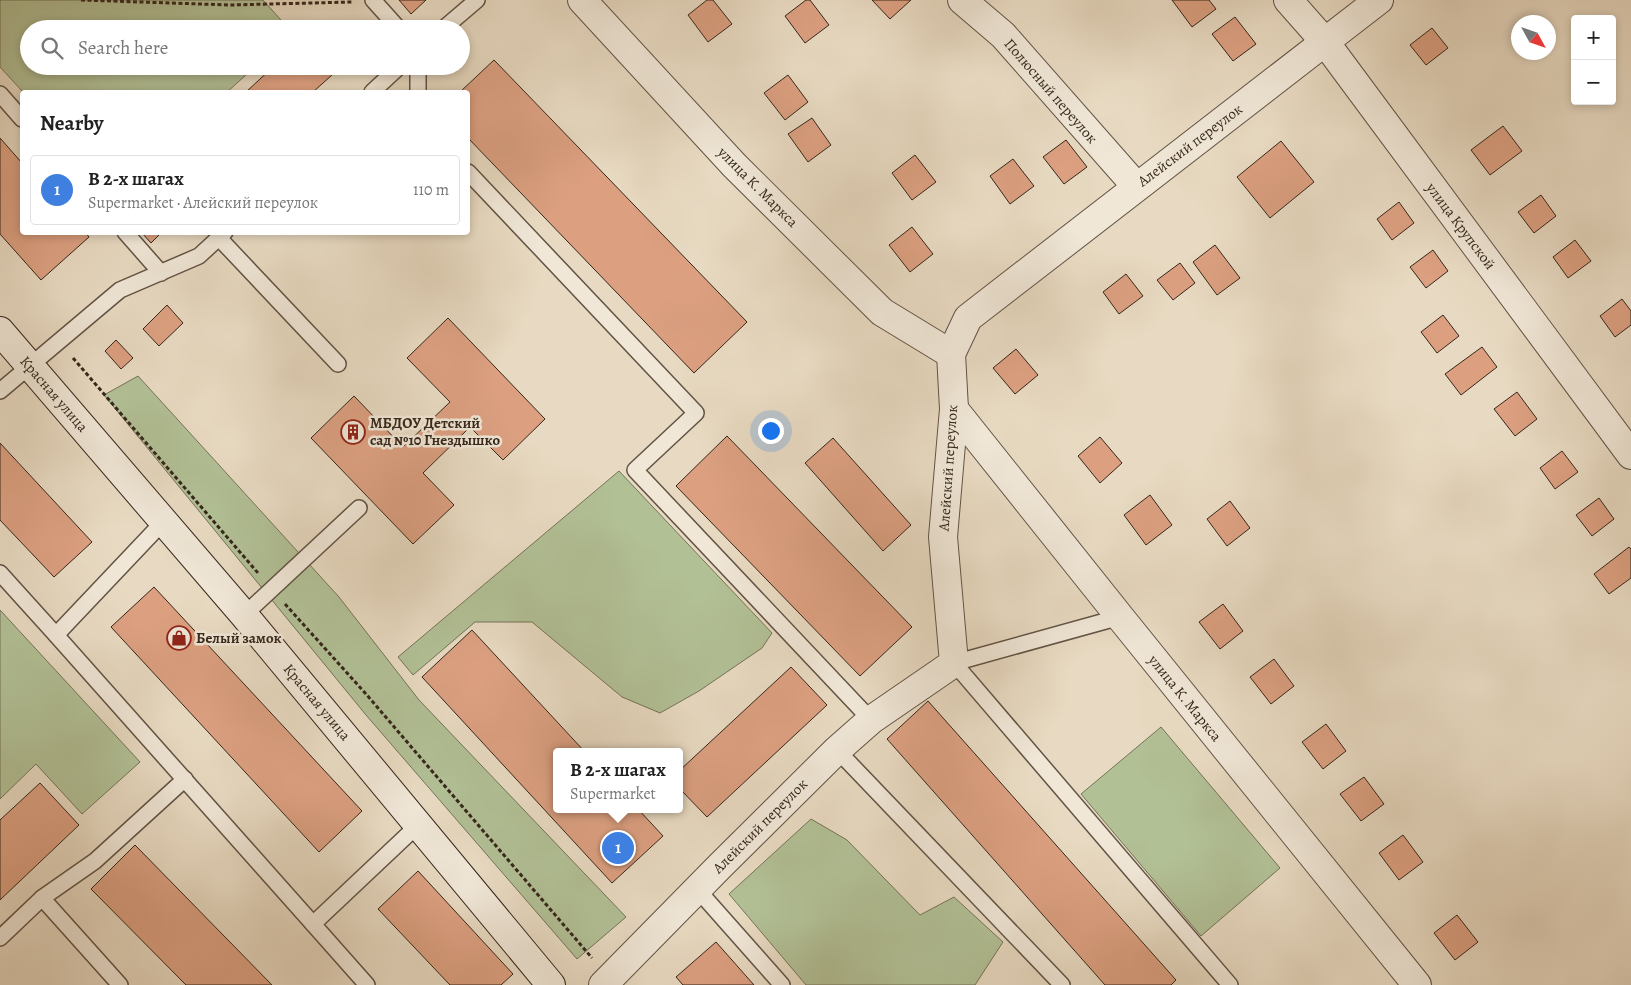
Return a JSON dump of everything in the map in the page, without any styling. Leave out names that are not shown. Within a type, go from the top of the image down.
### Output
[{"type":"street","name":"улица К. Маркса","points":[[582,0],[734,165],[882,312],[951,354]]},
{"type":"street","name":"Полюсный переулок","points":[[962,0],[1003,35],[1136,186]]},
{"type":"street","name":"улица Крупской","points":[[1288,0],[1325,42],[1631,455]]},
{"type":"street","name":"Алейский переулок","points":[[606,982],[837,750],[870,720],[954,663],[943,537],[954,409],[951,354],[968,318],[1136,186],[1379,0]]},
{"type":"street","name":"Красная улица","points":[[0,331],[244,615],[551,985]]},
{"type":"street","name":"улица К. Маркса","points":[[954,409],[1417,985]]},
{"type":"lane","points":[[373,0],[391,20]]},
{"type":"lane","points":[[453,20],[477,0]]},
{"type":"lane","points":[[374,90],[390,75]]},
{"type":"lane","points":[[418,75],[418,90]]},
{"type":"lane","points":[[0,94],[20,117]]},
{"type":"lane","points":[[470,174],[696,413],[635,470],[870,720]]},
{"type":"lane","points":[[128,235],[161,273]]},
{"type":"lane","points":[[0,391],[120,290],[199,256],[222,235],[338,364]]},
{"type":"lane","points":[[244,615],[360,508]]},
{"type":"lane","points":[[56,635],[164,521]]},
{"type":"lane","points":[[0,573],[367,985]]},
{"type":"lane","points":[[1120,617],[954,663],[1230,985]]},
{"type":"lane","points":[[837,750],[1062,985]]},
{"type":"lane","points":[[0,938],[42,898],[95,861],[185,779]]},
{"type":"lane","points":[[313,924],[418,825]]},
{"type":"lane","points":[[697,889],[782,985]]},
{"type":"lane","points":[[42,898],[120,985]]},
{"type":"path","points":[[81,0],[230,5],[373,0]]},
{"type":"path","points":[[59,343],[272,589],[366,694],[606,982]]},
{"type":"green space","points":[[0,0],[263,0],[281,20],[20,20],[20,75],[246,75],[229,90],[21,90],[0,67]]},
{"type":"green space","points":[[138,376],[339,597],[419,700],[626,917],[577,959],[366,715],[104,395]]},
{"type":"green space","points":[[619,471],[772,633],[762,648],[699,691],[660,713],[622,697],[532,622],[475,622],[413,675],[398,657]]},
{"type":"green space","points":[[0,610],[140,762],[82,814],[36,764],[0,799]]},
{"type":"green space","points":[[1161,727],[1280,868],[1201,936],[1081,794]]},
{"type":"green space","points":[[811,819],[847,840],[920,915],[954,897],[1003,942],[975,985],[806,985],[729,894]]},
{"type":"building","points":[[399,0],[426,0],[411,14]]},
{"type":"building","points":[[707,0],[713,0],[732,24],[708,42],[688,15]]},
{"type":"building","points":[[806,0],[810,0],[829,25],[805,43],[785,16]]},
{"type":"building","points":[[872,0],[911,0],[890,19]]},
{"type":"building","points":[[1172,0],[1209,0],[1216,9],[1192,27]]},
{"type":"building","points":[[1235,17],[1256,44],[1233,61],[1212,34]]},
{"type":"building","points":[[1432,28],[1448,48],[1426,65],[1410,45]]},
{"type":"building","points":[[494,60],[747,322],[694,373],[470,140],[470,90],[462,90]]},
{"type":"building","points":[[264,75],[332,75],[315,90],[248,90]]},
{"type":"building","points":[[788,75],[808,102],[785,120],[764,93]]},
{"type":"building","points":[[812,118],[831,145],[808,162],[788,134]]},
{"type":"building","points":[[1503,126],[1522,151],[1490,175],[1471,150]]},
{"type":"building","points":[[0,138],[20,161],[20,235],[87,235],[89,237],[41,280],[0,234]]},
{"type":"building","points":[[1066,140],[1087,167],[1064,184],[1043,157]]},
{"type":"building","points":[[1281,141],[1314,182],[1270,218],[1237,177]]},
{"type":"building","points":[[915,155],[936,182],[912,200],[892,173]]},
{"type":"building","points":[[1013,159],[1034,186],[1010,204],[990,176]]},
{"type":"building","points":[[1541,195],[1556,216],[1534,233],[1518,212]]},
{"type":"building","points":[[1399,202],[1414,223],[1392,240],[1377,219]]},
{"type":"building","points":[[912,227],[933,254],[910,272],[889,245]]},
{"type":"building","points":[[144,235],[159,235],[151,243]]},
{"type":"building","points":[[1575,240],[1591,261],[1568,278],[1553,257]]},
{"type":"building","points":[[1215,245],[1240,278],[1217,295],[1193,262]]},
{"type":"building","points":[[1433,250],[1448,271],[1426,288],[1410,267]]},
{"type":"building","points":[[1180,263],[1195,283],[1173,300],[1157,280]]},
{"type":"building","points":[[1126,274],[1143,296],[1119,314],[1103,292]]},
{"type":"building","points":[[1622,299],[1631,311],[1631,325],[1615,337],[1600,316]]},
{"type":"building","points":[[167,305],[183,323],[159,346],[143,329]]},
{"type":"building","points":[[1443,315],[1459,336],[1437,353],[1421,332]]},
{"type":"building","name":"МБДОУ Детский сад №10 Гнездышко","points":[[448,318],[545,419],[503,460],[470,427],[423,473],[454,505],[413,544],[311,438],[354,396],[403,447],[450,402],[407,358]]},
{"type":"building","points":[[116,340],[133,358],[121,369],[105,351]]},
{"type":"building","points":[[1482,347],[1497,367],[1461,395],[1445,374]]},
{"type":"building","points":[[1016,349],[1038,375],[1015,394],[993,368]]},
{"type":"building","points":[[1517,392],[1537,419],[1515,436],[1494,409]]},
{"type":"building","points":[[727,436],[912,627],[860,676],[676,486]]},
{"type":"building","points":[[1100,437],[1122,463],[1100,483],[1078,456]]},
{"type":"building","points":[[833,438],[911,525],[883,551],[805,463]]},
{"type":"building","points":[[0,443],[92,542],[54,577],[0,520]]},
{"type":"building","points":[[1562,451],[1578,472],[1555,489],[1540,468]]},
{"type":"building","points":[[1150,495],[1172,525],[1146,545],[1124,515]]},
{"type":"building","points":[[1599,498],[1614,519],[1592,536],[1576,515]]},
{"type":"building","points":[[1230,501],[1250,528],[1227,546],[1207,519]]},
{"type":"building","points":[[1629,547],[1631,549],[1631,578],[1609,594],[1594,574]]},
{"type":"building","points":[[154,587],[362,811],[319,852],[111,627]]},
{"type":"building","points":[[1223,604],[1243,631],[1220,649],[1199,622]]},
{"type":"building","points":[[472,630],[581,748],[553,748],[553,813],[642,813],[663,836],[612,883],[422,677]]},
{"type":"building","points":[[1274,659],[1294,686],[1271,704],[1250,677]]},
{"type":"building","points":[[791,667],[827,705],[707,817],[683,792],[683,767]]},
{"type":"building","points":[[928,701],[1176,980],[1171,985],[1105,985],[887,739]]},
{"type":"building","points":[[1326,724],[1346,751],[1323,769],[1302,742]]},
{"type":"building","points":[[1364,777],[1384,804],[1361,821],[1340,794]]},
{"type":"building","points":[[40,783],[79,825],[0,900],[0,820]]},
{"type":"building","points":[[1403,835],[1423,862],[1399,880],[1379,853]]},
{"type":"building","points":[[135,845],[272,985],[186,985],[91,889]]},
{"type":"building","points":[[418,871],[513,974],[501,985],[450,985],[378,909]]},
{"type":"building","points":[[1457,915],[1478,942],[1455,960],[1434,933]]},
{"type":"building","points":[[716,942],[754,985],[683,985],[676,977]]},
{"type":"place","name":"МБДОУ Детский сад №10 Гнездышко","points":[[353,432]]},
{"type":"place","name":"Белый замок","points":[[179,638]]},
{"type":"place","name":"В 2-х шагах","points":[[618,848]]}]
